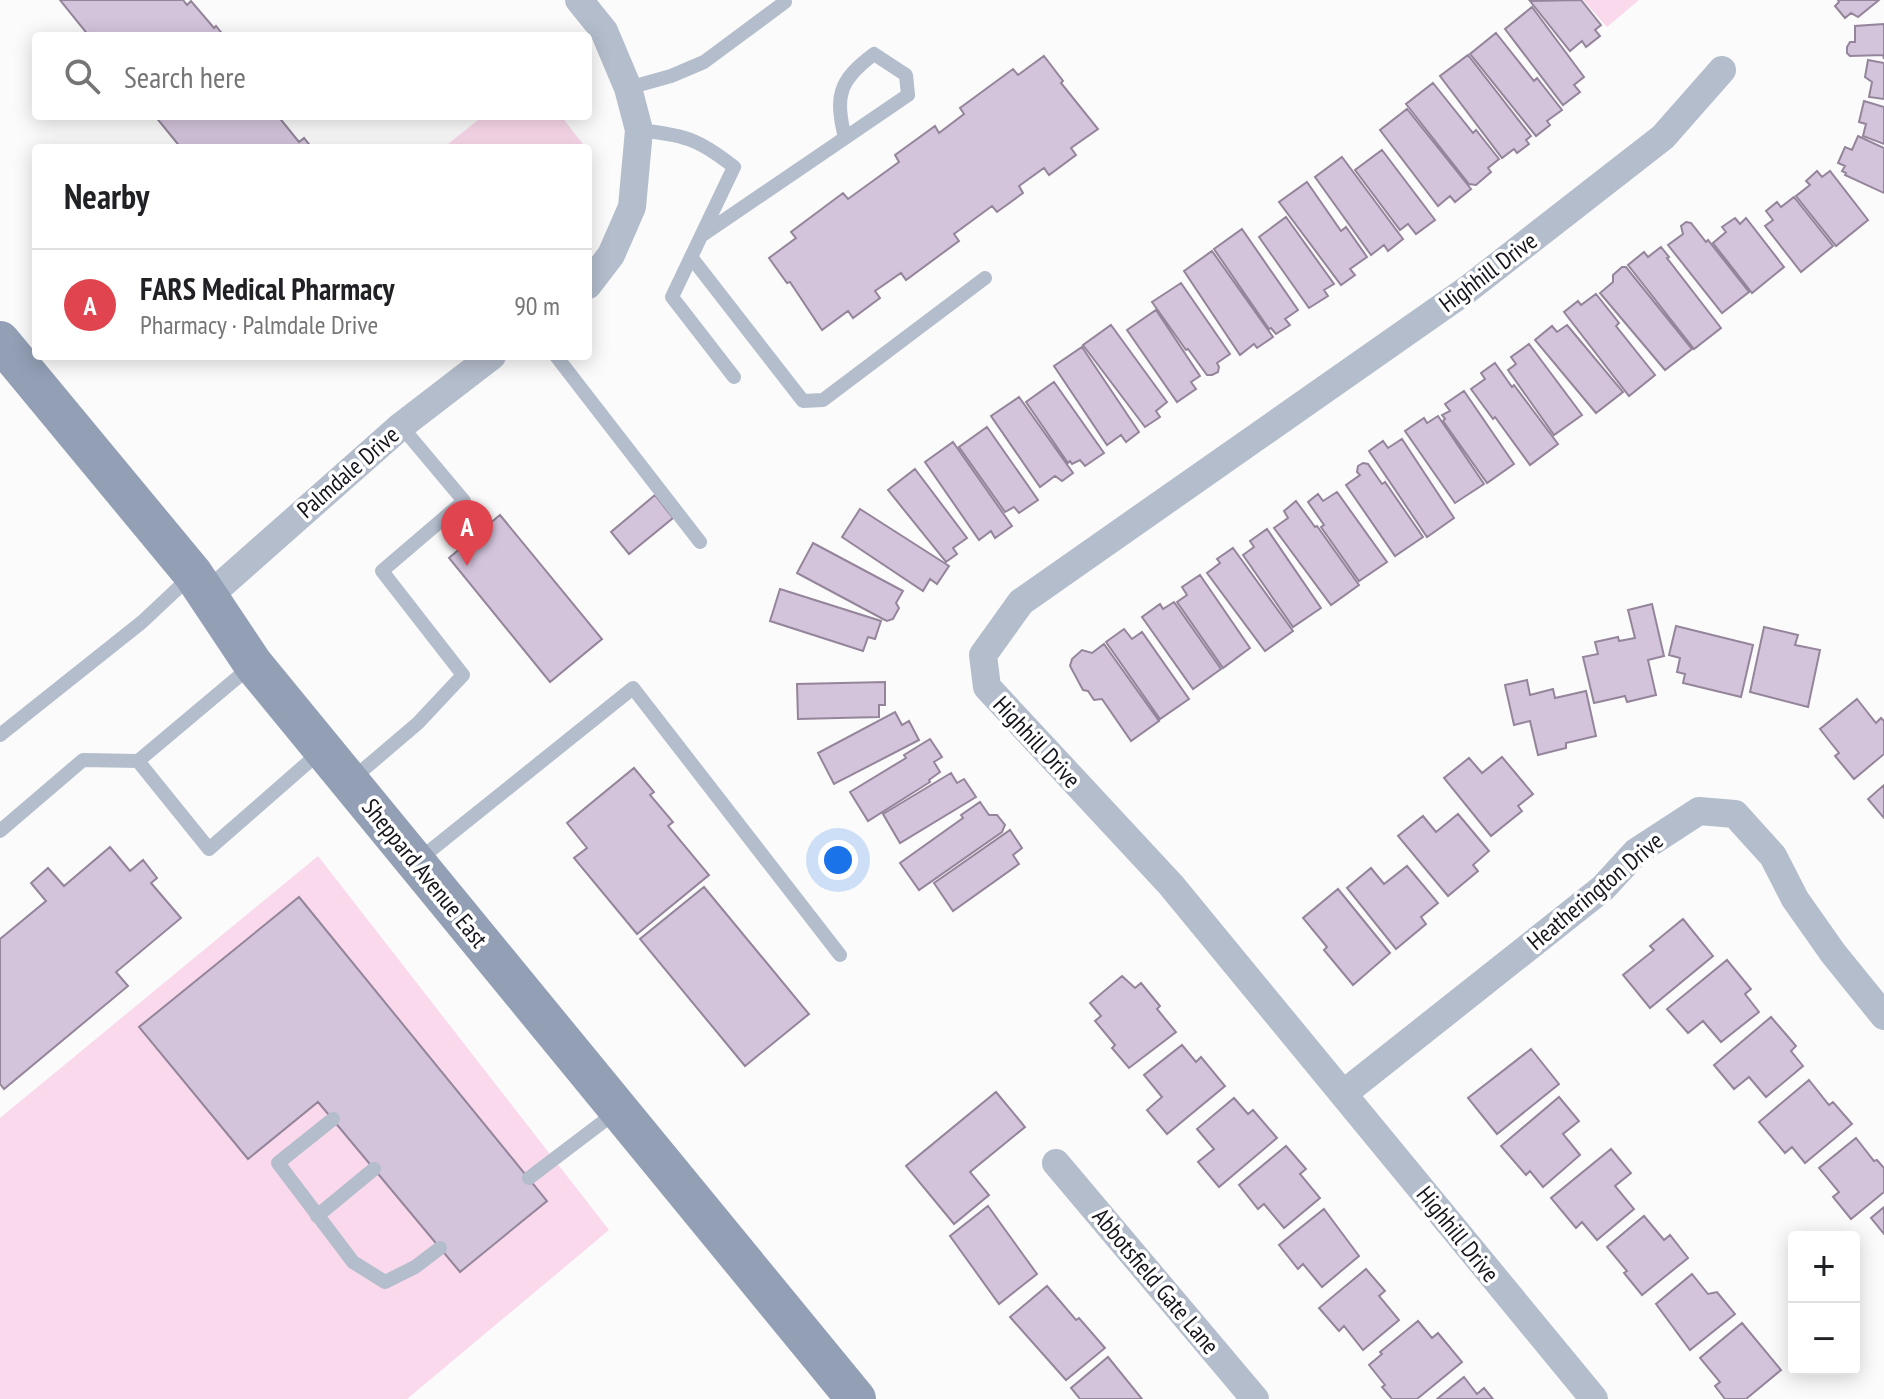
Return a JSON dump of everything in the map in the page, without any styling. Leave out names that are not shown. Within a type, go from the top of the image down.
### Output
[{"type":"main road","name":"Sheppard Avenue East","points":[[0,341],[202,584],[253,664],[856,1399]]},
{"type":"street","points":[[579,0],[604,31],[628,88],[639,130],[632,207],[611,255],[592,280]]},
{"type":"street","name":"Highhill Drive","points":[[1594,1399],[1171,885],[987,687],[983,655],[1021,602],[1468,289],[1663,137],[1722,70]]},
{"type":"street","name":"Palmdale Drive","points":[[202,584],[487,360]]},
{"type":"street","name":"Heatherington Drive","points":[[1343,1094],[1603,888],[1636,852],[1699,811],[1735,814],[1752,830],[1773,856],[1795,899],[1833,953],[1884,1016]]},
{"type":"street","name":"Abbotsfield Gate Lane","points":[[1056,1163],[1255,1399]]},
{"type":"lane","points":[[628,88],[671,76],[704,62],[785,2]]},
{"type":"lane","points":[[701,236],[845,138],[908,95],[906,75],[874,54],[855,68],[841,89],[838,108],[845,138]]},
{"type":"lane","points":[[639,130],[687,137],[712,150],[734,167],[672,297],[734,377]]},
{"type":"lane","points":[[691,257],[803,401],[823,400],[985,278]]},
{"type":"lane","points":[[559,360],[700,542]]},
{"type":"lane","points":[[350,782],[418,723],[463,675],[382,571],[464,501],[401,426]]},
{"type":"lane","points":[[2,729],[142,622],[202,584]]},
{"type":"lane","points":[[0,831],[83,760],[138,761],[253,664]]},
{"type":"lane","points":[[416,862],[633,688],[840,955]]},
{"type":"lane","points":[[138,761],[209,849],[324,749]]},
{"type":"lane","points":[[529,1178],[619,1110]]},
{"type":"lane","points":[[333,1119],[278,1163],[353,1262],[385,1282],[415,1267],[440,1248]]},
{"type":"lane","points":[[317,1216],[374,1169]]},
{"type":"shaded area","points":[[1583,0],[1639,0],[1607,27]]},
{"type":"shaded area","points":[[478,120],[564,120],[583,144],[448,144]]},
{"type":"shaded area","points":[[318,856],[609,1230],[407,1399],[0,1399],[0,1118]]},
{"type":"building","points":[[60,0],[183,0],[187,5],[191,1],[221,32],[86,32]]},
{"type":"building","points":[[1581,0],[1601,25],[1595,30],[1600,36],[1586,47],[1582,41],[1570,51],[1530,1]]},
{"type":"building","points":[[1838,0],[1879,0],[1858,17],[1851,13],[1845,18],[1835,6]]},
{"type":"building","points":[[1532,7],[1584,77],[1574,85],[1580,92],[1563,105],[1505,29]]},
{"type":"building","points":[[1884,24],[1884,59],[1883,55],[1850,56],[1847,53],[1850,42],[1855,42],[1855,26]]},
{"type":"building","points":[[1496,33],[1562,110],[1547,121],[1550,125],[1536,136],[1470,54]]},
{"type":"building","points":[[1468,55],[1531,136],[1526,140],[1529,144],[1517,153],[1514,149],[1502,158],[1440,76]]},
{"type":"building","points":[[1044,56],[1098,129],[1071,148],[1076,155],[1049,175],[1044,168],[1019,186],[1023,193],[997,212],[992,206],[954,234],[959,241],[906,280],[901,273],[875,291],[880,298],[853,318],[848,311],[822,330],[790,282],[787,283],[769,258],[796,238],[791,232],[843,193],[848,199],[899,162],[895,155],[935,126],[939,133],[964,114],[960,108],[1013,69],[1018,75]]},
{"type":"building","points":[[1868,60],[1884,63],[1884,99],[1869,97],[1872,82],[1865,77]]},
{"type":"building","points":[[1433,83],[1473,133],[1476,130],[1499,159],[1488,168],[1491,172],[1476,185],[1469,184],[1406,104]]},
{"type":"building","points":[[1864,101],[1884,107],[1884,144],[1863,136],[1866,124],[1859,122]]},
{"type":"building","points":[[1407,109],[1471,189],[1455,202],[1450,196],[1438,206],[1380,130]]},
{"type":"building","points":[[158,120],[281,120],[299,142],[304,138],[309,144],[178,144]]},
{"type":"building","points":[[1858,136],[1884,148],[1884,193],[1845,175],[1842,171],[1845,166],[1838,163],[1845,147],[1852,150]]},
{"type":"building","points":[[1382,150],[1435,220],[1416,234],[1408,224],[1400,230],[1355,170]]},
{"type":"building","points":[[1342,157],[1403,239],[1388,251],[1384,245],[1371,255],[1315,177]]},
{"type":"building","points":[[1817,171],[1822,177],[1830,171],[1868,220],[1836,246],[1796,196],[1810,185],[1806,181]]},
{"type":"building","points":[[1307,182],[1341,231],[1346,227],[1367,257],[1350,269],[1355,275],[1341,285],[1279,202]]},
{"type":"building","points":[[1794,197],[1833,246],[1801,272],[1765,226],[1773,220],[1766,211],[1777,202],[1781,207]]},
{"type":"building","points":[[1286,217],[1334,284],[1324,290],[1328,296],[1309,308],[1259,237]]},
{"type":"building","points":[[1735,218],[1740,224],[1746,218],[1784,267],[1752,293],[1713,243],[1726,232],[1722,227]]},
{"type":"building","points":[[1691,223],[1706,242],[1708,240],[1749,292],[1722,313],[1668,245],[1683,234],[1681,226]]},
{"type":"building","points":[[1242,229],[1298,310],[1285,319],[1290,325],[1276,334],[1269,329],[1214,249]]},
{"type":"building","points":[[1661,247],[1721,328],[1694,349],[1628,265],[1644,252],[1648,257]]},
{"type":"building","points":[[1212,251],[1273,337],[1257,348],[1254,344],[1240,355],[1184,271]]},
{"type":"building","points":[[1626,267],[1692,349],[1665,370],[1600,293],[1613,282],[1613,275]]},
{"type":"building","points":[[1181,283],[1230,354],[1217,363],[1218,372],[1212,375],[1207,375],[1186,350],[1152,302]]},
{"type":"building","points":[[1596,294],[1619,323],[1616,326],[1655,375],[1629,396],[1564,312],[1578,301],[1581,305]]},
{"type":"building","points":[[1156,310],[1200,376],[1191,382],[1196,389],[1177,402],[1127,330]]},
{"type":"building","points":[[1111,325],[1167,402],[1156,411],[1160,417],[1145,427],[1083,345]]},
{"type":"building","points":[[1567,325],[1623,392],[1596,413],[1535,340],[1552,326],[1557,332]]},
{"type":"building","points":[[1529,344],[1582,415],[1554,435],[1508,370],[1516,364],[1511,357]]},
{"type":"building","points":[[1082,347],[1139,432],[1126,442],[1121,435],[1107,445],[1054,366]]},
{"type":"building","points":[[1495,363],[1558,444],[1530,465],[1471,389],[1485,379],[1481,373]]},
{"type":"building","points":[[1054,382],[1104,453],[1085,466],[1080,460],[1068,463],[1026,402]]},
{"type":"building","points":[[1464,391],[1514,464],[1487,483],[1443,421],[1442,415],[1450,411],[1445,404]]},
{"type":"building","points":[[1019,397],[1073,473],[1062,481],[1055,476],[1040,487],[991,416]]},
{"type":"building","points":[[1438,416],[1484,484],[1455,503],[1405,431],[1424,418],[1427,423]]},
{"type":"building","points":[[987,427],[1038,500],[1019,513],[1014,507],[1005,512],[959,447]]},
{"type":"building","points":[[1402,439],[1454,518],[1427,537],[1369,451],[1383,441],[1388,448]]},
{"type":"building","points":[[953,442],[1012,526],[995,538],[991,531],[979,540],[925,462]]},
{"type":"building","points":[[1368,464],[1382,484],[1385,482],[1423,537],[1395,556],[1346,485],[1360,475],[1358,466]]},
{"type":"building","points":[[915,469],[967,538],[953,548],[957,554],[946,562],[888,490]]},
{"type":"building","points":[[1337,492],[1387,562],[1359,581],[1321,527],[1324,525],[1308,502],[1318,494],[1323,501]]},
{"type":"building","points":[[655,495],[673,518],[629,554],[611,532]]},
{"type":"building","points":[[1296,501],[1359,585],[1331,605],[1274,528],[1288,518],[1284,511]]},
{"type":"building","points":[[860,509],[949,566],[937,584],[930,579],[923,591],[842,537]]},
{"type":"building","points":[[500,515],[602,639],[550,682],[449,558]]},
{"type":"building","points":[[1267,529],[1321,608],[1293,627],[1243,555],[1254,547],[1250,541]]},
{"type":"building","points":[[813,543],[903,591],[896,603],[899,608],[893,619],[887,621],[797,573]]},
{"type":"building","points":[[1233,548],[1293,631],[1265,651],[1207,573],[1220,563],[1217,559]]},
{"type":"building","points":[[1200,575],[1250,648],[1223,668],[1177,602],[1187,595],[1182,587]]},
{"type":"building","points":[[780,589],[881,621],[875,639],[868,637],[863,651],[770,621]]},
{"type":"building","points":[[1174,602],[1221,669],[1193,689],[1142,617],[1160,604],[1163,609]]},
{"type":"building","points":[[1652,604],[1664,656],[1648,660],[1656,695],[1627,702],[1625,696],[1594,703],[1583,657],[1598,654],[1595,642],[1618,637],[1619,641],[1635,638],[1628,610]]},
{"type":"building","points":[[1676,626],[1753,645],[1741,697],[1683,683],[1685,674],[1677,672],[1680,658],[1669,655]]},
{"type":"building","points":[[1764,627],[1798,635],[1795,645],[1820,650],[1808,707],[1750,692]]},
{"type":"building","points":[[1124,629],[1132,639],[1142,632],[1189,699],[1160,719],[1106,642]]},
{"type":"building","points":[[1104,644],[1159,721],[1131,741],[1102,699],[1094,700],[1088,691],[1083,690],[1070,666],[1072,659],[1082,650],[1092,653]]},
{"type":"building","points":[[1527,680],[1530,695],[1553,689],[1555,698],[1586,691],[1596,736],[1566,743],[1566,748],[1538,755],[1530,721],[1514,725],[1505,685]]},
{"type":"building","points":[[885,682],[885,705],[879,705],[879,717],[798,719],[797,684]]},
{"type":"building","points":[[1857,699],[1876,723],[1881,718],[1884,721],[1884,754],[1854,779],[1835,756],[1839,753],[1820,729]]},
{"type":"building","points":[[895,712],[902,725],[909,721],[919,740],[834,784],[818,753]]},
{"type":"building","points":[[930,739],[942,757],[934,762],[940,772],[930,782],[868,821],[850,792],[906,758],[904,755]]},
{"type":"building","points":[[1502,757],[1533,794],[1518,806],[1522,811],[1491,836],[1444,778],[1469,758],[1482,773]]},
{"type":"building","points":[[634,768],[654,792],[650,795],[673,822],[668,826],[709,875],[637,934],[574,858],[587,848],[567,823]]},
{"type":"building","points":[[951,773],[957,783],[964,779],[976,797],[900,843],[883,814]]},
{"type":"building","points":[[1884,785],[1884,818],[1868,799]]},
{"type":"building","points":[[980,802],[989,815],[997,815],[1005,825],[1002,832],[919,890],[900,863],[963,818],[961,815]]},
{"type":"building","points":[[1458,814],[1489,851],[1473,865],[1478,871],[1448,896],[1398,836],[1423,816],[1436,832]]},
{"type":"building","points":[[1010,830],[1022,848],[1013,855],[1019,864],[953,911],[934,883]]},
{"type":"building","points":[[110,847],[130,871],[143,860],[157,878],[151,883],[181,918],[116,972],[128,986],[4,1089],[0,1084],[0,939],[46,901],[31,883],[48,868],[64,886]]},
{"type":"building","points":[[1407,866],[1438,903],[1421,917],[1426,924],[1396,949],[1347,888],[1371,868],[1384,884]]},
{"type":"building","points":[[704,887],[809,1014],[745,1066],[640,939]]},
{"type":"building","points":[[1338,889],[1390,953],[1353,985],[1303,918]]},
{"type":"building","points":[[299,897],[547,1201],[460,1272],[318,1102],[248,1159],[139,1027]]},
{"type":"building","points":[[1683,919],[1713,956],[1650,1008],[1623,975],[1654,950],[1650,946]]},
{"type":"building","points":[[1727,960],[1751,989],[1745,994],[1759,1012],[1721,1042],[1703,1021],[1688,1033],[1667,1009]]},
{"type":"building","points":[[1122,976],[1135,988],[1141,983],[1176,1032],[1129,1068],[1095,1021],[1101,1016],[1090,1003]]},
{"type":"building","points":[[1771,1017],[1796,1046],[1791,1051],[1803,1066],[1766,1097],[1749,1077],[1734,1089],[1714,1065]]},
{"type":"building","points":[[1182,1045],[1196,1062],[1201,1057],[1225,1086],[1167,1134],[1147,1110],[1162,1097],[1144,1075]]},
{"type":"building","points":[[1531,1049],[1559,1084],[1497,1134],[1468,1098]]},
{"type":"building","points":[[1809,1080],[1829,1105],[1833,1102],[1852,1124],[1805,1163],[1792,1147],[1785,1153],[1759,1122]]},
{"type":"building","points":[[996,1092],[1025,1127],[970,1172],[989,1195],[954,1224],[906,1166]]},
{"type":"building","points":[[1559,1097],[1579,1121],[1563,1134],[1580,1155],[1543,1187],[1530,1171],[1526,1175],[1501,1146]]},
{"type":"building","points":[[1234,1098],[1248,1114],[1253,1110],[1277,1138],[1219,1187],[1198,1162],[1214,1149],[1197,1129]]},
{"type":"building","points":[[1856,1138],[1874,1161],[1877,1160],[1884,1168],[1884,1192],[1851,1219],[1833,1197],[1839,1192],[1819,1168]]},
{"type":"building","points":[[1286,1146],[1306,1169],[1300,1174],[1320,1198],[1284,1228],[1264,1204],[1258,1209],[1239,1185]]},
{"type":"building","points":[[1611,1149],[1631,1173],[1615,1186],[1634,1209],[1597,1240],[1582,1222],[1576,1228],[1551,1198]]},
{"type":"building","points":[[988,1206],[1037,1274],[999,1304],[950,1236]]},
{"type":"building","points":[[1884,1207],[1884,1234],[1871,1218]]},
{"type":"building","points":[[1324,1209],[1359,1256],[1322,1287],[1303,1264],[1298,1269],[1279,1245]]},
{"type":"building","points":[[1644,1216],[1664,1240],[1670,1235],[1688,1258],[1642,1295],[1607,1247]]},
{"type":"building","points":[[1366,1269],[1385,1291],[1379,1296],[1399,1320],[1363,1350],[1344,1326],[1339,1331],[1319,1308]]},
{"type":"building","points":[[1692,1274],[1708,1294],[1717,1292],[1735,1314],[1690,1350],[1656,1304]]},
{"type":"building","points":[[1047,1286],[1105,1348],[1066,1380],[1010,1317]]},
{"type":"building","points":[[1418,1321],[1432,1338],[1438,1333],[1462,1362],[1417,1399],[1392,1399],[1369,1365]]},
{"type":"building","points":[[1742,1323],[1781,1370],[1746,1399],[1725,1399],[1715,1386],[1720,1382],[1700,1358]]},
{"type":"building","points":[[1108,1357],[1142,1399],[1080,1399],[1071,1388]]},
{"type":"building","points":[[1464,1377],[1477,1394],[1484,1388],[1493,1399],[1437,1399]]},
{"type":"place","name":"FARS Medical Pharmacy","points":[[467,566]]}]
